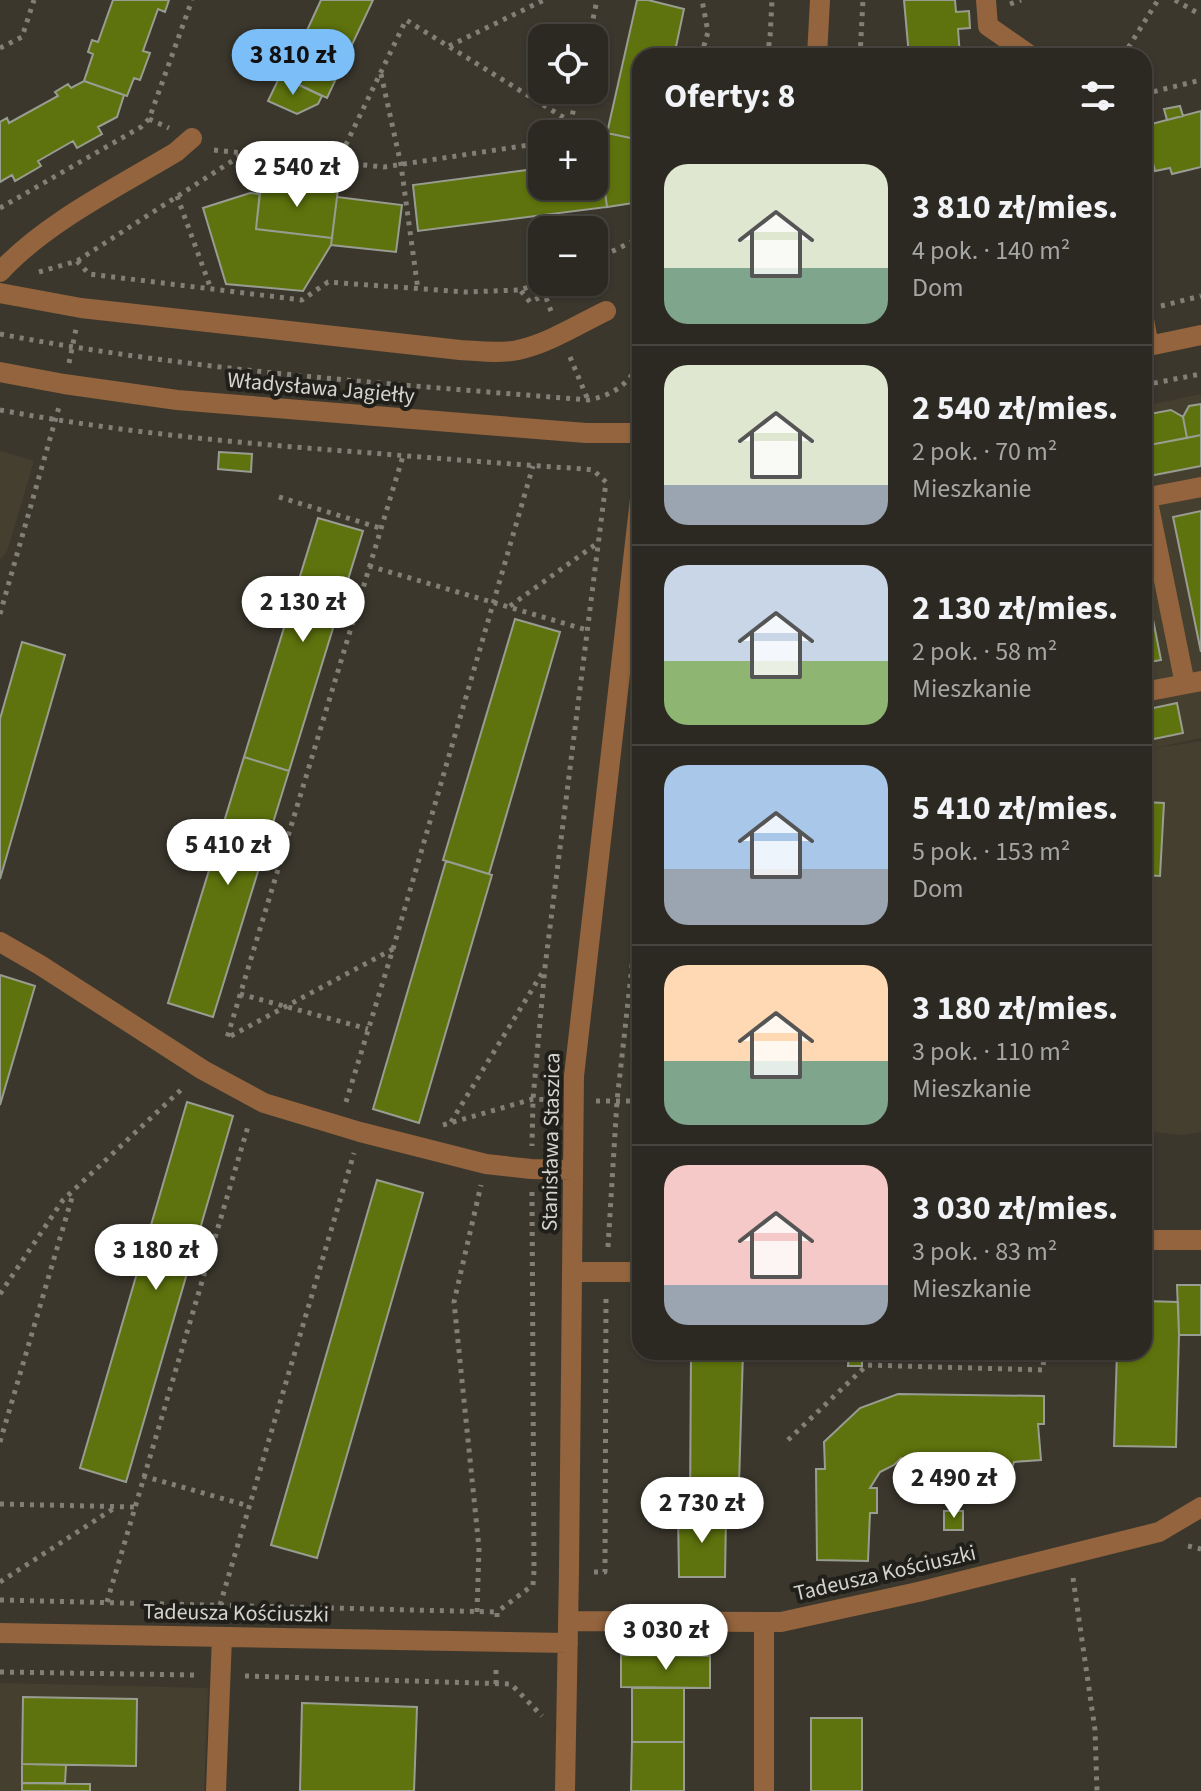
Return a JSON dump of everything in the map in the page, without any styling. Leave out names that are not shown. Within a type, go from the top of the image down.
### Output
[{"type":"street","points":[[817,48],[820,0]]},
{"type":"street","points":[[986,0],[988,26],[1020,48]]},
{"type":"street","points":[[0,272],[57,224],[176,152],[192,138]]},
{"type":"street","points":[[0,293],[81,308],[489,352],[539,344],[606,311]]},
{"type":"street","points":[[1152,345],[1201,335]]},
{"type":"street","name":"Władysława Jagiełły","points":[[0,372],[177,400],[586,433],[632,433]]},
{"type":"street","points":[[1152,497],[1201,487]]},
{"type":"street","points":[[1152,522],[1193,683],[1152,691]]},
{"type":"street","name":"Stanisława Staszica","points":[[565,1791],[574,1076],[632,569]]},
{"type":"street","points":[[0,942],[203,1070],[264,1103],[360,1132],[486,1164],[573,1170]]},
{"type":"street","points":[[1152,1240],[1201,1240]]},
{"type":"street","points":[[572,1272],[632,1272]]},
{"type":"street","name":"Tadeusza Kościuszki","points":[[569,1621],[781,1622],[911,1594],[1159,1532],[1201,1507]]},
{"type":"street","points":[[764,1622],[764,1791]]},
{"type":"street","name":"Tadeusza Kościuszki","points":[[0,1633],[568,1643]]},
{"type":"street","points":[[216,1791],[222,1637]]},
{"type":"path","points":[[0,48],[22,37],[34,0]]},
{"type":"path","points":[[0,208],[141,127],[149,119],[192,0]]},
{"type":"path","points":[[448,46],[544,0]]},
{"type":"path","points":[[592,24],[597,0]]},
{"type":"path","points":[[702,0],[708,32],[703,48]]},
{"type":"path","points":[[768,48],[772,0]]},
{"type":"path","points":[[860,48],[863,0]]},
{"type":"path","points":[[1128,48],[1158,0]]},
{"type":"path","points":[[1175,0],[1201,15]]},
{"type":"path","points":[[337,163],[406,20],[568,120]]},
{"type":"path","points":[[381,72],[401,165],[418,290]]},
{"type":"path","points":[[1152,92],[1201,80]]},
{"type":"path","points":[[192,138],[216,151],[384,167],[528,145]]},
{"type":"path","points":[[27,275],[77,261],[243,154]]},
{"type":"path","points":[[177,196],[211,289]]},
{"type":"path","points":[[608,253],[632,242]]},
{"type":"path","points":[[77,261],[89,274],[302,300],[328,282],[465,292],[528,287]]},
{"type":"path","points":[[0,614],[56,421],[89,274]]},
{"type":"path","points":[[520,290],[530,302],[543,296]]},
{"type":"path","points":[[1152,313],[1201,296]]},
{"type":"path","points":[[0,334],[72,348],[187,363],[588,400],[605,397],[632,379]]},
{"type":"path","points":[[1152,383],[1201,374]]},
{"type":"path","points":[[0,410],[56,421],[274,446],[593,470],[606,482],[545,967],[533,1099],[533,1585],[497,1612],[0,1600]]},
{"type":"path","points":[[393,949],[227,1038],[403,456]]},
{"type":"path","points":[[339,1125],[533,466]]},
{"type":"path","points":[[279,497],[380,528]]},
{"type":"path","points":[[509,607],[599,542]]},
{"type":"path","points":[[369,566],[587,630]]},
{"type":"path","points":[[451,1123],[545,967]]},
{"type":"path","points":[[240,994],[368,1029]]},
{"type":"path","points":[[0,1294],[63,1200],[203,1070]]},
{"type":"path","points":[[107,1602],[256,1099]]},
{"type":"path","points":[[439,1127],[533,1099],[632,1101]]},
{"type":"path","points":[[220,1605],[360,1132]]},
{"type":"path","points":[[477,1612],[479,1548],[454,1302],[486,1164]]},
{"type":"path","points":[[0,1442],[74,1190]]},
{"type":"path","points":[[788,1440],[867,1365],[1043,1370],[1044,1360]]},
{"type":"path","points":[[143,1476],[249,1506]]},
{"type":"path","points":[[0,1504],[134,1507]]},
{"type":"path","points":[[0,1582],[116,1507]]},
{"type":"path","points":[[1069,1554],[1095,1730],[1097,1791]]},
{"type":"path","points":[[534,1571],[569,1571]]},
{"type":"path","points":[[496,1684],[497,1612]]},
{"type":"path","points":[[0,1672],[511,1684],[543,1717],[548,1727]]},
{"type":"shaded area","points":[[1201,394],[1201,738],[1152,749],[1152,404]]},
{"type":"shaded area","points":[[0,451],[34,461],[7,552],[0,559]]},
{"type":"shaded area","points":[[1201,741],[1201,1132],[1182,1135],[1152,1132],[1152,749]]},
{"type":"shaded area","points":[[0,1683],[208,1688],[204,1791],[0,1791]]},
{"type":"building","points":[[113,0],[169,0],[165,12],[158,9],[143,51],[150,53],[140,80],[134,78],[127,96],[84,81],[93,54],[88,52],[92,40],[98,42]]},
{"type":"building","points":[[321,0],[373,0],[327,98],[285,78]]},
{"type":"building","points":[[637,0],[684,9],[676,48],[632,48],[632,138],[608,133],[608,129]]},
{"type":"building","points":[[904,0],[955,0],[956,12],[969,11],[970,28],[958,29],[959,48],[908,48]]},
{"type":"building","points":[[280,76],[322,96],[318,104],[297,114],[268,101]]},
{"type":"building","points":[[84,81],[124,95],[117,117],[98,127],[102,134],[77,148],[73,141],[38,161],[41,166],[15,181],[12,175],[0,182],[0,122],[7,118],[9,123],[58,96],[55,92],[68,84],[71,88]]},
{"type":"building","points":[[1180,106],[1183,116],[1167,120],[1164,109]]},
{"type":"building","points":[[1201,111],[1201,167],[1172,174],[1170,168],[1155,171],[1152,124]]},
{"type":"building","points":[[608,133],[632,138],[632,203],[607,207]]},
{"type":"building","points":[[528,170],[528,200],[606,200],[607,207],[418,231],[413,185]]},
{"type":"building","points":[[261,180],[338,189],[332,238],[256,229]]},
{"type":"building","points":[[250,193],[260,194],[256,229],[332,238],[331,245],[303,291],[226,284],[203,208]]},
{"type":"building","points":[[337,197],[402,205],[396,252],[331,245]]},
{"type":"building","points":[[1201,404],[1201,435],[1187,438],[1183,417],[1189,406]]},
{"type":"building","points":[[1171,410],[1183,417],[1187,438],[1152,445],[1152,414]]},
{"type":"building","points":[[1201,435],[1201,466],[1152,475],[1152,444]]},
{"type":"building","points":[[219,452],[252,454],[251,472],[218,469]]},
{"type":"building","points":[[1201,511],[1201,652],[1173,517]]},
{"type":"building","points":[[318,518],[363,531],[289,771],[244,757]]},
{"type":"building","points":[[1152,614],[1161,660],[1152,662]]},
{"type":"building","points":[[515,619],[560,632],[489,874],[443,860]]},
{"type":"building","points":[[22,642],[65,655],[0,879],[0,719]]},
{"type":"building","points":[[1177,703],[1183,733],[1152,739],[1152,708]]},
{"type":"building","points":[[244,757],[289,771],[213,1017],[168,1003]]},
{"type":"building","points":[[1152,802],[1164,803],[1160,876],[1152,876]]},
{"type":"building","points":[[446,861],[492,875],[419,1123],[373,1109]]},
{"type":"building","points":[[0,975],[35,986],[0,1105]]},
{"type":"building","points":[[187,1102],[233,1116],[126,1482],[80,1468]]},
{"type":"building","points":[[377,1180],[423,1193],[317,1558],[271,1545]]},
{"type":"building","points":[[1177,1285],[1201,1285],[1201,1335],[1179,1335]]},
{"type":"building","points":[[1152,1301],[1178,1302],[1176,1447],[1114,1446],[1117,1360],[1152,1360]]},
{"type":"building","points":[[691,1360],[743,1360],[738,1517],[690,1513]]},
{"type":"building","points":[[848,1360],[862,1360],[862,1366],[848,1366]]},
{"type":"building","points":[[898,1394],[1044,1396],[1044,1424],[1038,1424],[1041,1460],[1014,1462],[1011,1471],[982,1471],[982,1461],[949,1459],[946,1469],[918,1470],[918,1461],[901,1458],[880,1472],[870,1488],[877,1488],[877,1513],[870,1513],[868,1561],[817,1560],[816,1469],[825,1469],[824,1442],[860,1408]]},
{"type":"building","points":[[944,1511],[963,1511],[963,1530],[944,1530]]},
{"type":"building","points":[[678,1513],[726,1515],[725,1577],[679,1577]]},
{"type":"building","points":[[621,1655],[710,1656],[710,1688],[621,1687]]},
{"type":"building","points":[[632,1688],[684,1688],[684,1742],[632,1742]]},
{"type":"building","points":[[23,1697],[137,1699],[136,1766],[22,1764]]},
{"type":"building","points":[[302,1703],[417,1707],[414,1791],[300,1791]]},
{"type":"building","points":[[811,1718],[862,1718],[862,1791],[811,1791]]},
{"type":"building","points":[[632,1742],[684,1742],[684,1791],[631,1791]]},
{"type":"building","points":[[22,1764],[66,1765],[65,1783],[22,1783]]},
{"type":"building","points":[[22,1783],[90,1784],[90,1791],[22,1791]]}]
